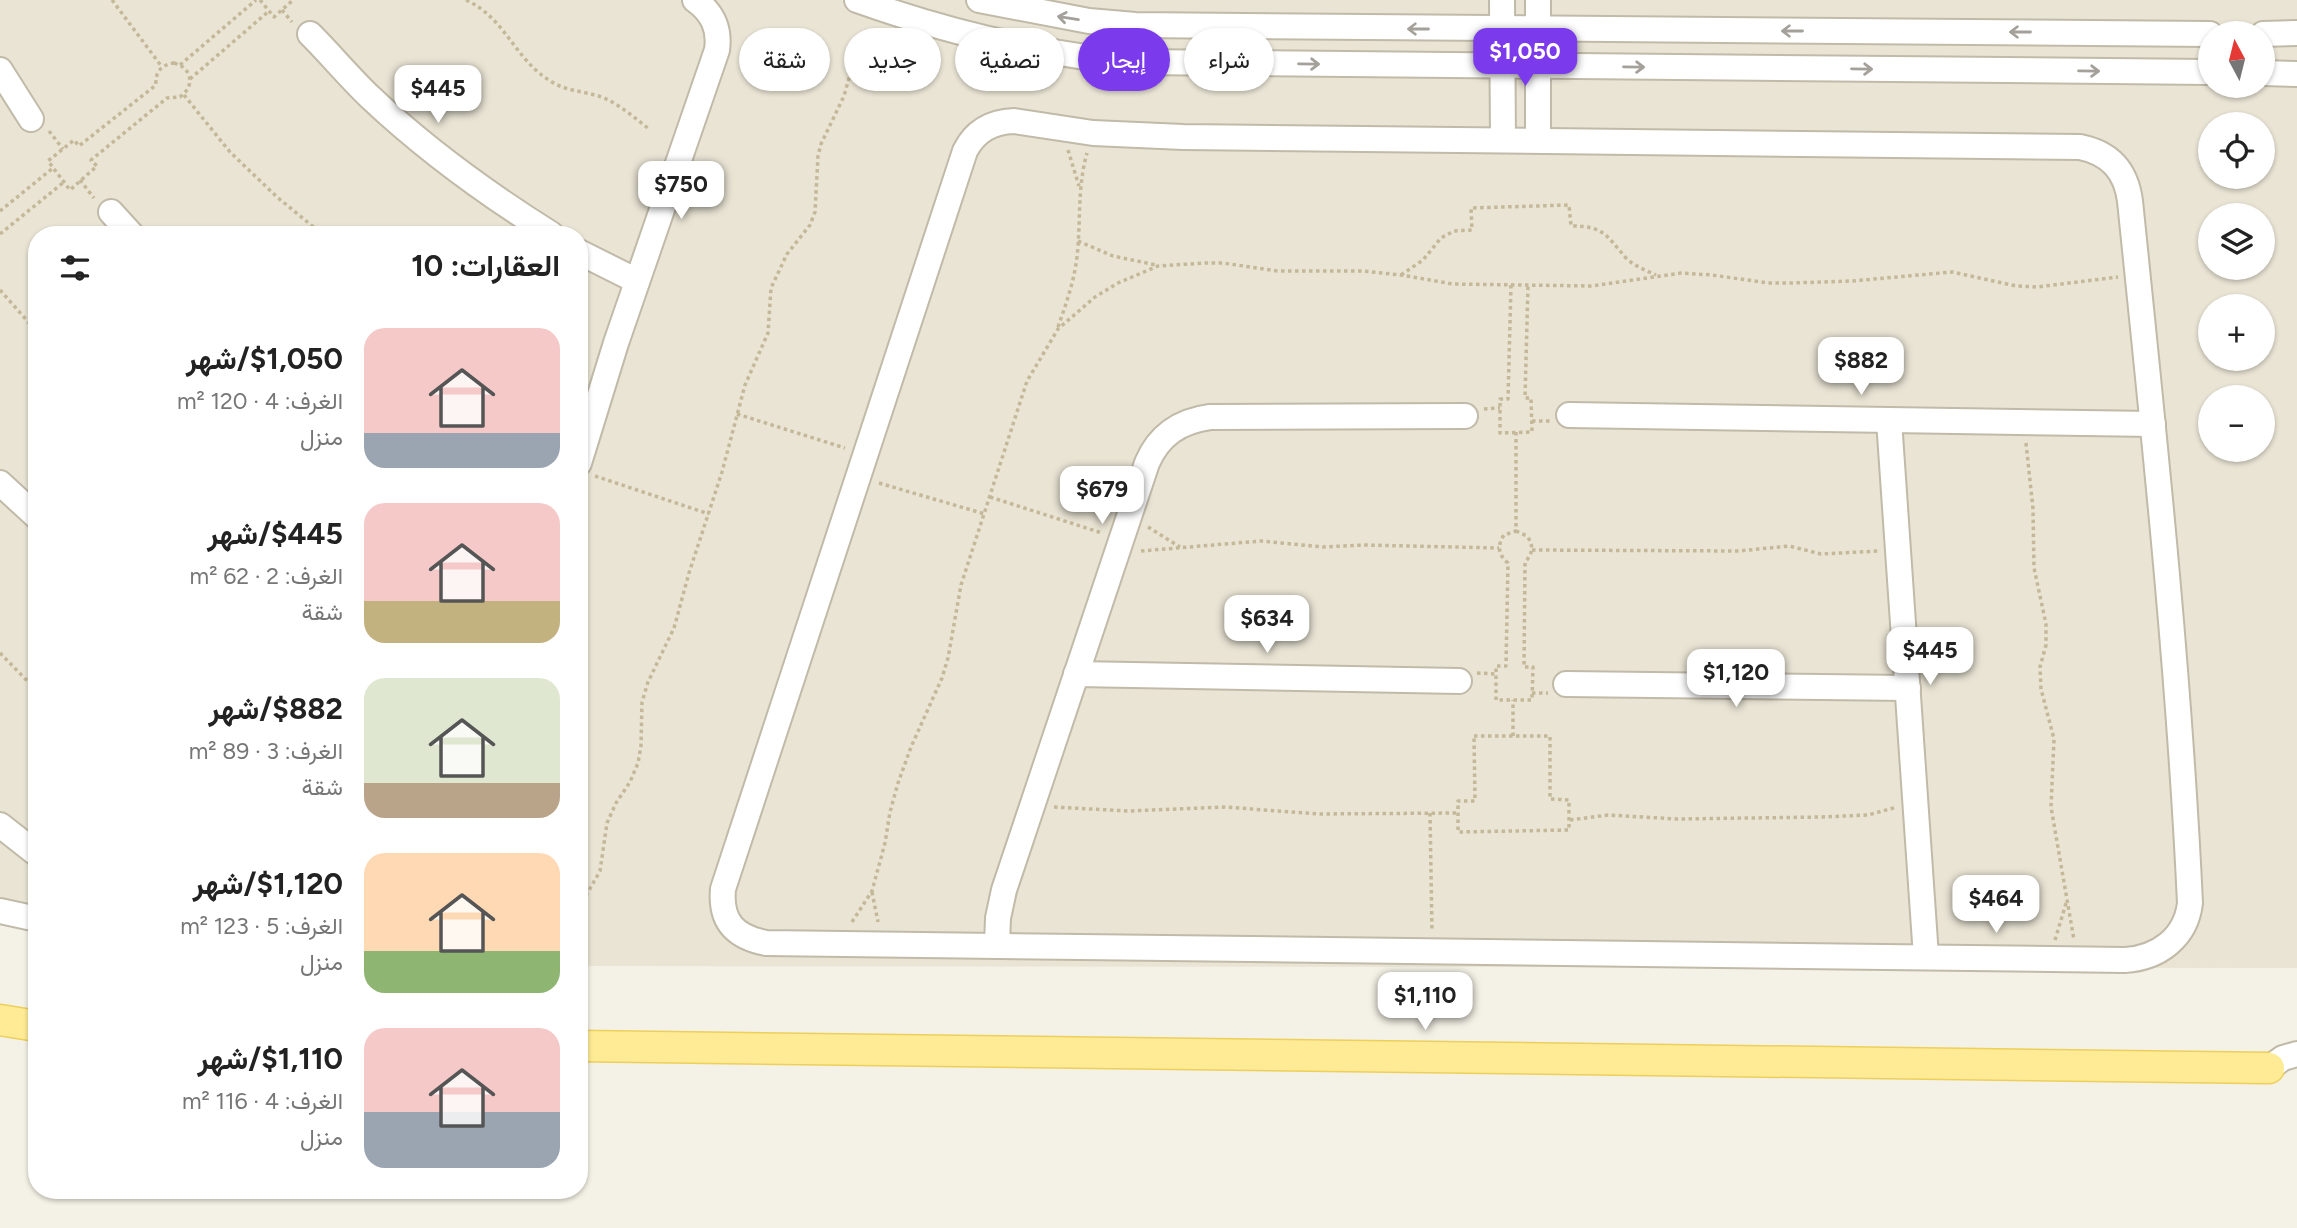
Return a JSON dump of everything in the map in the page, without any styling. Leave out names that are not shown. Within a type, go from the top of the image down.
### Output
[{"type":"main road","points":[[0,1020],[28,1025]]},
{"type":"main road","points":[[588,1046],[2269,1068]]},
{"type":"street","points":[[588,462],[637,281],[717,50],[714,21],[695,0]]},
{"type":"street","points":[[856,0],[997,42],[1091,59],[1135,62],[2198,72]]},
{"type":"street","points":[[979,0],[1078,20],[1135,25],[2198,33]]},
{"type":"street","points":[[1502,0],[1503,140]]},
{"type":"street","points":[[1538,0],[1538,140]]},
{"type":"street","points":[[2275,34],[2297,33]]},
{"type":"street","points":[[310,34],[370,97],[406,129],[482,189],[539,226]]},
{"type":"street","points":[[0,70],[31,119]]},
{"type":"street","points":[[2275,73],[2297,74]]},
{"type":"street","points":[[1004,122],[1093,133],[1183,137],[2080,147],[2102,153],[2119,169],[2129,190],[2153,424],[2184,780],[2189,914],[2176,937],[2167,946],[2148,956],[2125,960],[766,943],[742,937],[727,919],[722,900],[723,889],[970,142],[985,128],[1004,122]]},
{"type":"street","points":[[111,212],[124,226]]},
{"type":"street","points":[[588,256],[637,281]]},
{"type":"street","points":[[1569,415],[2153,424]]},
{"type":"street","points":[[997,946],[1002,897],[1129,515],[1147,463],[1158,443],[1175,428],[1198,418],[1465,416]]},
{"type":"street","points":[[1889,420],[1926,957]]},
{"type":"street","points":[[0,483],[28,509]]},
{"type":"street","points":[[1076,674],[1459,681]]},
{"type":"street","points":[[1566,684],[1908,688]]},
{"type":"street","points":[[0,825],[28,847]]},
{"type":"street","points":[[0,911],[28,917]]},
{"type":"street","points":[[2269,1068],[2283,1058],[2297,1054]]},
{"type":"path","points":[[112,0],[162,66]]},
{"type":"path","points":[[180,65],[258,0],[274,17],[293,0]]},
{"type":"path","points":[[466,0],[493,17],[527,61],[553,83],[602,97],[649,129]]},
{"type":"path","points":[[190,79],[269,11]]},
{"type":"path","points":[[174,63],[180,65],[186,69],[190,79],[188,89],[174,99],[167,98],[91,160],[97,166],[70,190],[48,162],[74,140],[79,146],[156,85],[157,72],[162,66],[174,63]]},
{"type":"path","points":[[588,892],[600,871],[607,823],[616,803],[631,782],[638,763],[642,702],[648,682],[674,628],[737,414],[754,363],[768,333],[768,302],[774,281],[788,254],[810,225],[815,212],[818,156],[845,91]]},
{"type":"path","points":[[183,94],[230,152],[312,226]]},
{"type":"path","points":[[1062,129],[1079,188]]},
{"type":"path","points":[[1058,329],[1072,289],[1078,241],[1079,188],[1093,133]]},
{"type":"path","points":[[0,211],[53,168]]},
{"type":"path","points":[[0,234],[64,182]]},
{"type":"path","points":[[1401,275],[1423,260],[1441,238],[1454,231],[1472,230],[1471,208],[1569,205],[1570,226],[1590,226],[1605,232],[1628,259],[1658,275]]},
{"type":"path","points":[[1078,241],[1113,256],[1158,266]]},
{"type":"path","points":[[1511,285],[1508,399],[1500,399],[1500,433],[1532,432],[1531,398],[1525,398],[1528,285]]},
{"type":"path","points":[[0,290],[28,322]]},
{"type":"path","points":[[737,414],[985,514]]},
{"type":"path","points":[[2022,422],[2034,509],[2036,588],[2046,624],[2040,689],[2054,739],[2051,807],[2078,959]]},
{"type":"path","points":[[1516,432],[1516,531]]},
{"type":"path","points":[[588,470],[709,514]]},
{"type":"path","points":[[990,497],[1119,546],[1182,548],[1261,541],[1323,547],[1364,545],[1499,548]]},
{"type":"path","points":[[1129,515],[1182,548]]},
{"type":"path","points":[[1516,531],[1527,536],[1532,550],[1525,562],[1524,667],[1532,667],[1532,700],[1496,700],[1496,666],[1506,666],[1508,576],[1508,563],[1503,559],[1499,548],[1504,535],[1516,531]]},
{"type":"path","points":[[1532,550],[1740,551],[1789,546],[1821,554],[1837,554],[1898,549]]},
{"type":"path","points":[[0,653],[28,682]]},
{"type":"path","points":[[1513,700],[1513,736]]},
{"type":"path","points":[[1474,736],[1550,736],[1550,799],[1569,800],[1569,830],[1458,832],[1458,813],[1458,801],[1475,801],[1474,736]]},
{"type":"path","points":[[1569,820],[1608,815],[1677,818],[1868,815],[1916,802]]},
{"type":"path","points":[[1032,806],[1128,811],[1225,807],[1318,814],[1458,813]]},
{"type":"path","points":[[1430,813],[1432,951]]},
{"type":"path","points":[[872,891],[883,944]]},
{"type":"path","points":[[2050,959],[2067,900]]},
{"type":"shaded area","points":[[0,0],[2297,0],[2297,968],[588,966],[588,226],[28,226],[28,913],[0,908]]}]
